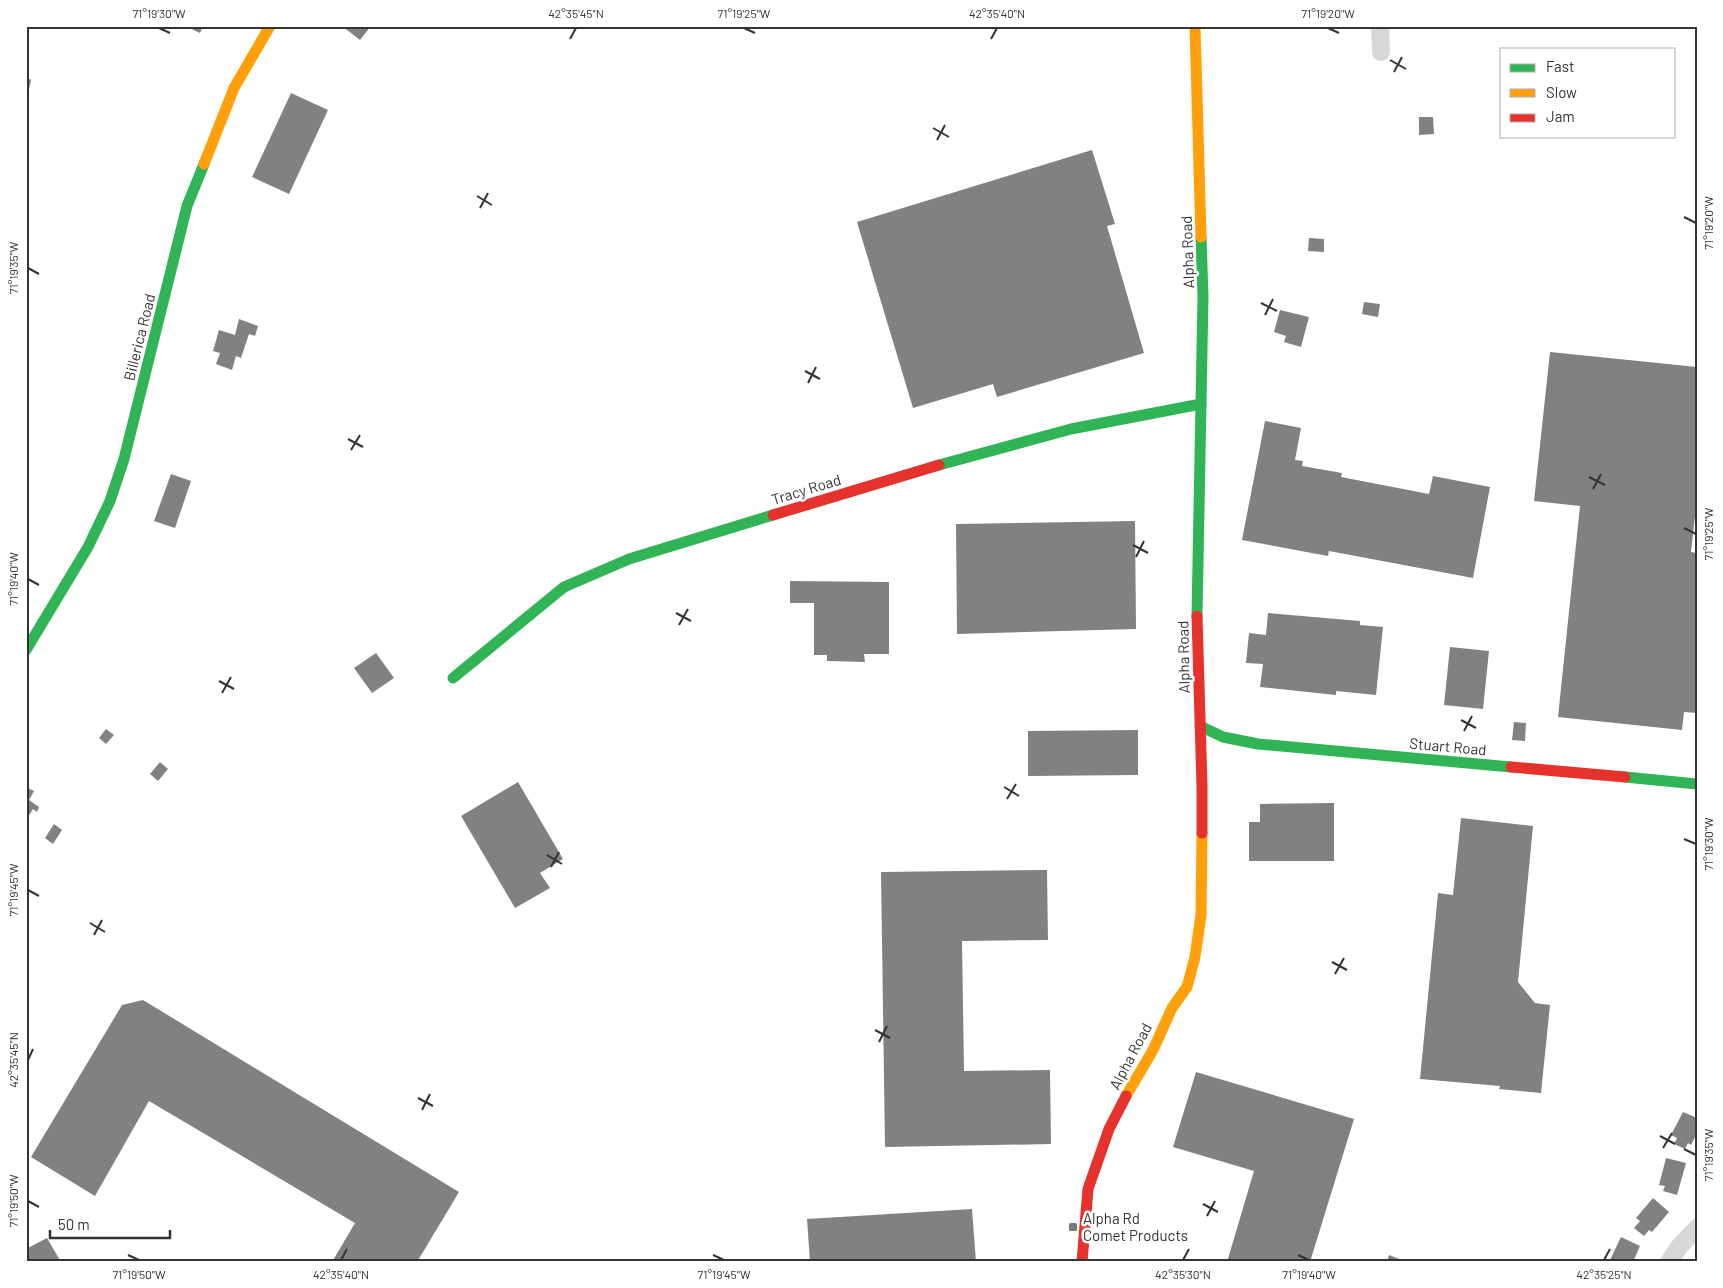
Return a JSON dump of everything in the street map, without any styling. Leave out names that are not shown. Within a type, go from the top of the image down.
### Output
[{"type":"street","name":"Billerica Road","points":[[26,650],[88,547],[110,501],[124,459],[187,206],[234,88],[270,26]]},
{"type":"street","name":"Alpha Road","points":[[1082,1262],[1088,1189],[1097,1162],[1109,1129],[1152,1050],[1172,1008],[1187,987],[1195,957],[1201,915],[1202,786],[1197,626],[1203,296],[1195,26]]},
{"type":"street","points":[[1380,26],[1381,52]]},
{"type":"street","name":"Tracy Road","points":[[453,678],[564,587],[629,559],[926,468],[1071,429],[1201,404]]},
{"type":"street","name":"Stuart Road","points":[[1200,726],[1223,737],[1258,744],[1697,784]]},
{"type":"street","points":[[1669,1262],[1679,1247],[1697,1228]]},
{"type":"building","points":[[185,26],[207,26],[205,29],[202,28],[200,33]]},
{"type":"building","points":[[342,26],[371,26],[360,40]]},
{"type":"building","points":[[26,77],[31,80],[27,99],[26,99]]},
{"type":"building","points":[[291,93],[328,110],[289,194],[252,177]]},
{"type":"building","points":[[1419,117],[1433,117],[1434,134],[1419,135]]},
{"type":"building","points":[[1092,150],[1115,224],[1107,226],[1144,353],[997,397],[993,384],[913,408],[857,222]]},
{"type":"building","points":[[1309,238],[1324,239],[1324,252],[1308,251]]},
{"type":"building","points":[[1364,302],[1380,304],[1378,317],[1362,314]]},
{"type":"building","points":[[1280,310],[1309,317],[1301,347],[1284,342],[1286,336],[1274,332]]},
{"type":"building","points":[[239,319],[258,326],[255,336],[249,334],[241,358],[236,356],[232,370],[216,364],[220,353],[213,351],[219,330],[235,335]]},
{"type":"building","points":[[1550,352],[1697,367],[1697,498],[1691,552],[1697,553],[1697,713],[1684,712],[1682,730],[1558,717],[1580,506],[1534,501]]},
{"type":"building","points":[[1265,421],[1301,428],[1295,460],[1303,461],[1302,466],[1342,473],[1341,477],[1429,494],[1433,476],[1490,487],[1473,578],[1329,551],[1328,556],[1242,540]]},
{"type":"building","points":[[171,474],[191,481],[175,528],[154,521]]},
{"type":"building","points":[[1135,521],[1136,629],[957,634],[956,524]]},
{"type":"building","points":[[790,581],[889,582],[889,654],[864,654],[865,662],[827,661],[827,655],[814,655],[814,603],[790,603]]},
{"type":"building","points":[[1268,613],[1360,621],[1360,625],[1383,627],[1376,695],[1336,691],[1336,695],[1260,687],[1263,664],[1246,663],[1249,633],[1266,635]]},
{"type":"building","points":[[1450,647],[1489,651],[1483,709],[1444,705]]},
{"type":"building","points":[[376,653],[394,678],[372,693],[354,668]]},
{"type":"building","points":[[1514,722],[1526,723],[1525,741],[1512,740]]},
{"type":"building","points":[[106,729],[114,735],[106,744],[99,738]]},
{"type":"building","points":[[1138,730],[1138,775],[1028,776],[1028,731]]},
{"type":"building","points":[[160,762],[168,769],[158,781],[150,774]]},
{"type":"building","points":[[518,782],[563,859],[540,873],[550,888],[515,908],[461,816]]},
{"type":"building","points":[[26,787],[34,791],[29,800],[39,807],[37,812],[33,809],[28,817],[26,816]]},
{"type":"building","points":[[1334,803],[1334,861],[1249,861],[1249,822],[1260,822],[1260,804]]},
{"type":"building","points":[[1461,818],[1533,826],[1518,982],[1535,1003],[1550,1005],[1541,1093],[1499,1089],[1500,1086],[1420,1079],[1438,893],[1453,895]]},
{"type":"building","points":[[54,824],[62,830],[53,844],[45,838]]},
{"type":"building","points":[[1047,870],[1048,940],[962,941],[964,1071],[1050,1070],[1051,1144],[885,1147],[881,872]]},
{"type":"building","points":[[143,1000],[459,1192],[417,1262],[332,1262],[355,1223],[149,1101],[95,1196],[31,1157],[122,1005]]},
{"type":"building","points":[[1196,1072],[1354,1119],[1310,1262],[1227,1262],[1254,1171],[1173,1147]]},
{"type":"building","points":[[1683,1112],[1697,1118],[1697,1133],[1691,1145],[1688,1143],[1685,1149],[1674,1144],[1677,1138],[1671,1135]]},
{"type":"building","points":[[1666,1158],[1686,1163],[1677,1195],[1663,1191],[1665,1186],[1659,1185]]},
{"type":"building","points":[[1653,1198],[1669,1212],[1652,1232],[1649,1230],[1644,1236],[1634,1228],[1640,1221],[1636,1218]]},
{"type":"building","points":[[972,1209],[976,1262],[810,1262],[807,1219]]},
{"type":"building","points":[[1621,1237],[1640,1246],[1633,1262],[1610,1260]]},
{"type":"building","points":[[47,1238],[61,1262],[26,1262],[26,1249]]},
{"type":"building","points":[[1389,1255],[1407,1262],[1387,1262]]},
{"type":"traffic: fast","points":[[26,650],[88,547],[110,501],[124,459],[187,206],[204,164]]},
{"type":"traffic: fast","points":[[1197,616],[1203,296],[1201,237]]},
{"type":"traffic: fast","points":[[939,465],[1071,429],[1201,404]]},
{"type":"traffic: fast","points":[[453,678],[564,587],[629,559],[773,515]]},
{"type":"traffic: fast","points":[[1200,726],[1223,737],[1258,744],[1511,767]]},
{"type":"traffic: fast","points":[[1625,777],[1697,784]]},
{"type":"traffic: slow","points":[[204,164],[234,88],[270,26]]},
{"type":"traffic: slow","points":[[1195,26],[1201,237]]},
{"type":"traffic: slow","points":[[1126,1096],[1153,1050],[1172,1008],[1187,987],[1195,957],[1201,915],[1202,833]]},
{"type":"traffic: jam","points":[[773,515],[939,465]]},
{"type":"traffic: jam","points":[[1197,616],[1202,833]]},
{"type":"traffic: jam","points":[[1511,767],[1625,777]]},
{"type":"traffic: jam","points":[[1082,1262],[1088,1189],[1109,1129],[1126,1096]]},
{"type":"place","name":"Alpha Rd Comet Products","points":[[1073,1227]]}]
